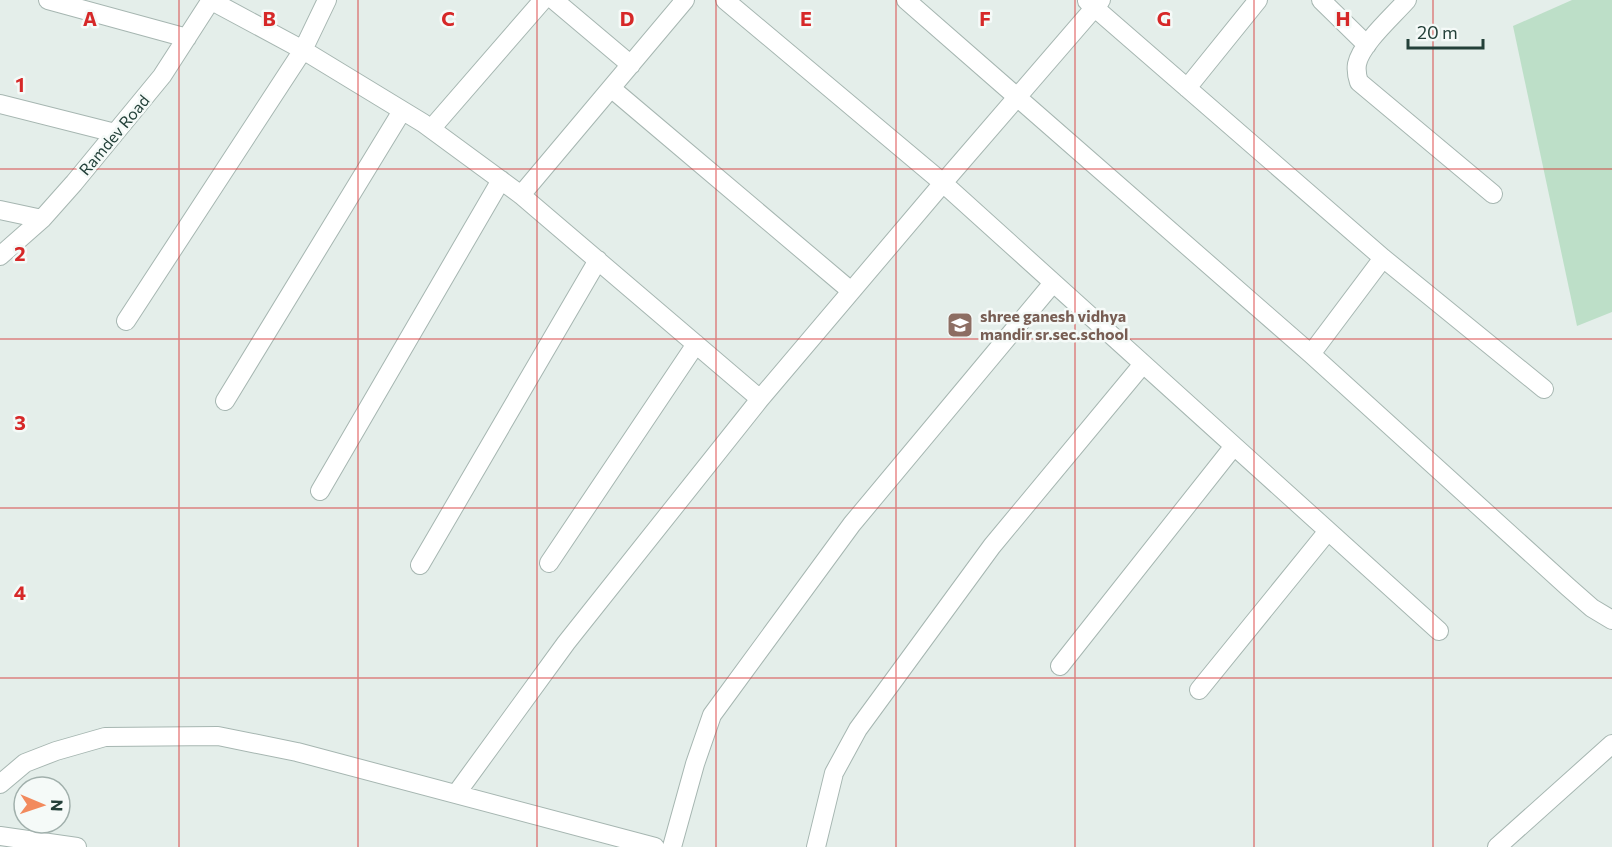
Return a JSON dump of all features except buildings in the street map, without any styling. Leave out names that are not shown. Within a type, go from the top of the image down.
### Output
[{"type":"street","points":[[48,0],[186,38]]},
{"type":"street","points":[[211,0],[303,50],[431,129],[521,195],[760,399]]},
{"type":"street","name":"Ramdev Road","points":[[0,256],[42,219],[162,76],[211,0]]},
{"type":"street","points":[[126,321],[303,50],[327,0]]},
{"type":"street","points":[[431,129],[543,0]]},
{"type":"street","points":[[554,0],[631,64]]},
{"type":"street","points":[[521,195],[685,0]]},
{"type":"street","points":[[724,0],[943,183],[1438,631]]},
{"type":"street","points":[[906,0],[1311,354],[1568,587],[1592,608],[1612,620]]},
{"type":"street","points":[[1187,88],[1257,0]]},
{"type":"street","points":[[1321,0],[1367,45]]},
{"type":"street","points":[[1407,0],[1367,45],[1357,61],[1356,72],[1359,82],[1493,194]]},
{"type":"street","points":[[456,794],[566,643],[760,399],[1018,96],[1094,3],[1187,88],[1383,258],[1544,389]]},
{"type":"street","points":[[611,88],[851,291]]},
{"type":"street","points":[[0,104],[115,133]]},
{"type":"street","points":[[225,401],[402,111]]},
{"type":"street","points":[[320,491],[501,180]]},
{"type":"street","points":[[0,210],[42,219]]},
{"type":"street","points":[[1311,354],[1383,258]]},
{"type":"street","points":[[420,565],[598,260]]},
{"type":"street","points":[[672,847],[695,764],[712,714],[852,524],[1053,283]]},
{"type":"street","points":[[549,563],[696,344]]},
{"type":"street","points":[[816,847],[834,773],[858,729],[992,546],[1143,364]]},
{"type":"street","points":[[1060,666],[1234,446]]},
{"type":"street","points":[[1199,690],[1328,531]]},
{"type":"street","points":[[0,784],[25,763],[56,751],[105,737],[218,736],[297,752],[655,847]]},
{"type":"street","points":[[1497,847],[1612,744]]},
{"type":"street","points":[[0,836],[77,847]]},
{"type":"green space","points":[[1572,0],[1612,0],[1612,312],[1577,326],[1513,26]]},
{"type":"place","name":"shree ganesh vidhya mandir sr.sec.school","points":[[960,325]]}]
